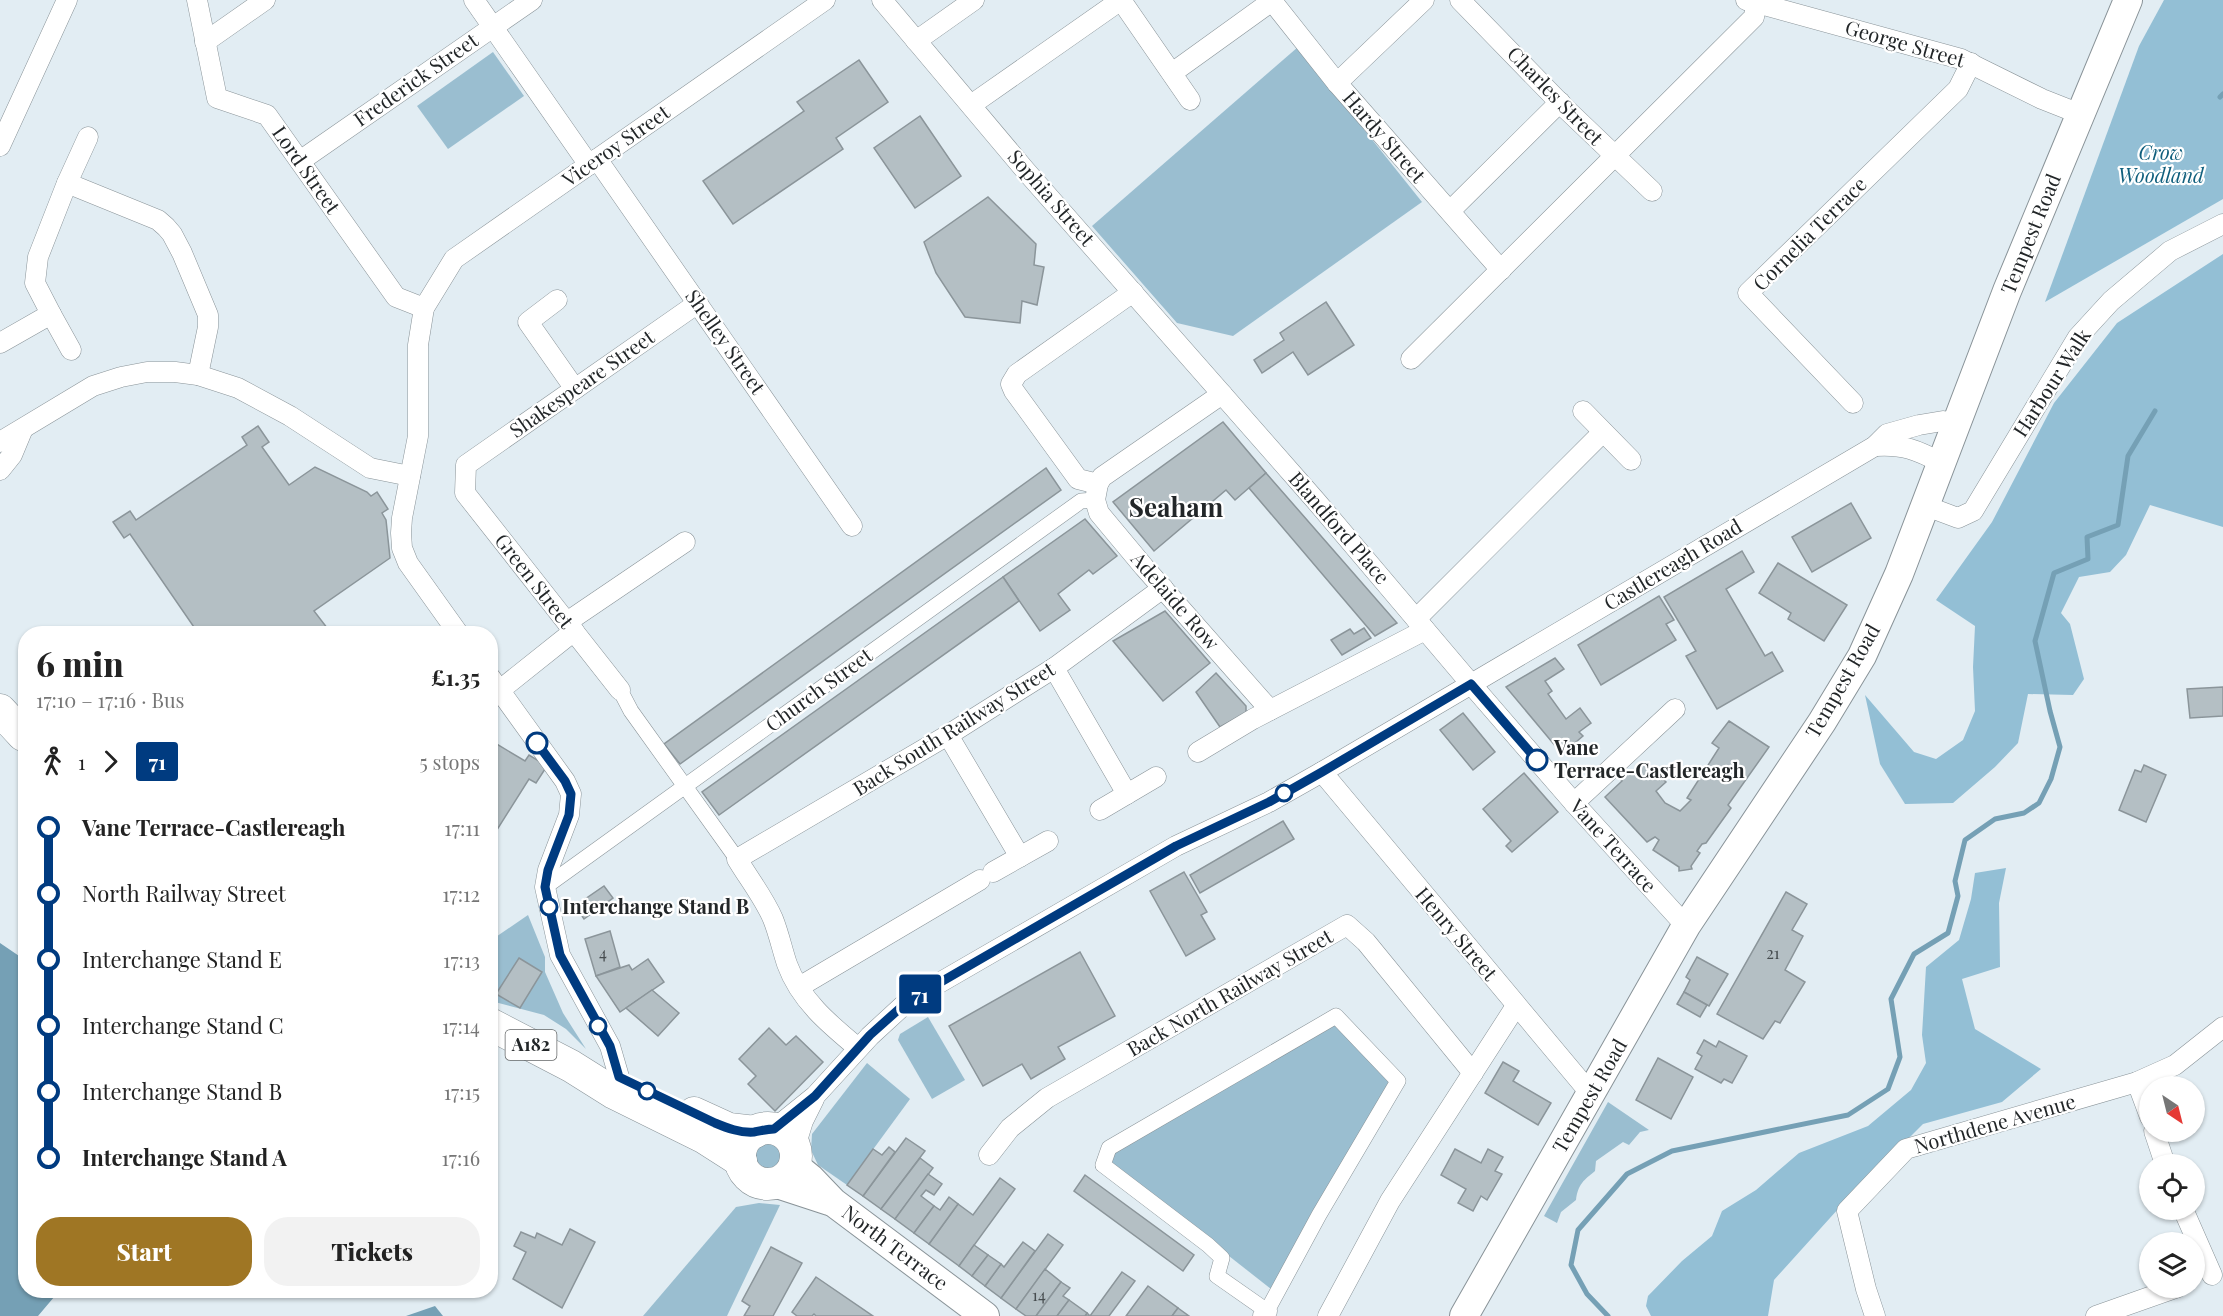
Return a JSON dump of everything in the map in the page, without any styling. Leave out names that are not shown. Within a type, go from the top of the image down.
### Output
[{"type":"main road","name":"Tempest Road","points":[[1464,1316],[1686,926],[1843,688],[1881,614],[1926,506],[2007,291],[2128,0]]},
{"type":"main road","points":[[0,710],[16,732]]},
{"type":"main road","name":"A182","points":[[498,1028],[571,1066],[614,1093],[705,1138],[741,1161],[743,1144],[779,1151]]},
{"type":"main road","name":"A182","points":[[571,1066],[619,1077],[779,1151]]},
{"type":"main road","name":"North Terrace","points":[[779,1151],[833,1202],[985,1316]]},
{"type":"street","points":[[2,138],[67,0]]},
{"type":"street","name":"Lord Street","points":[[197,0],[217,98],[267,115],[396,297],[424,308]]},
{"type":"street","points":[[206,42],[265,0]]},
{"type":"street","name":"Shelley Street","points":[[474,0],[698,303],[852,526]]},
{"type":"street","name":"Frederick Street","points":[[300,161],[532,0]]},
{"type":"street","name":"Viceroy Street","points":[[424,308],[454,259],[825,0]]},
{"type":"street","name":"Sophia Street","points":[[882,0],[1222,394]]},
{"type":"street","points":[[916,41],[974,0]]},
{"type":"street","points":[[971,105],[1121,0],[1190,100]]},
{"type":"street","points":[[1337,83],[1424,0]]},
{"type":"street","name":"Charles Street","points":[[1460,0],[1614,156],[1652,191]]},
{"type":"street","points":[[1172,73],[1272,1]]},
{"type":"street","name":"Hardy Street","points":[[1272,1],[1337,83],[1501,270]]},
{"type":"street","points":[[1411,359],[1754,17],[1753,1]]},
{"type":"street","name":"George Street","points":[[1753,1],[1951,56],[1971,63],[2042,99],[2080,114]]},
{"type":"street","name":"Cornelia Terrace","points":[[1853,403],[1748,293],[1958,89],[1971,63]]},
{"type":"street","points":[[1450,211],[1560,102]]},
{"type":"street","points":[[71,350],[35,284],[38,257],[88,137]]},
{"type":"street","points":[[67,183],[158,220],[172,234],[208,315],[208,327],[198,375]]},
{"type":"street","name":"Harbour Walk","points":[[1926,506],[1958,518],[1974,511],[2078,337],[2110,301],[2170,251],[2223,224]]},
{"type":"street","points":[[1096,492],[1078,479],[1011,384],[1017,374],[1133,292]]},
{"type":"street","points":[[557,300],[528,322],[575,389]]},
{"type":"street","name":"Shakespeare Street","points":[[466,465],[698,303]]},
{"type":"street","points":[[424,308],[418,345],[418,436],[402,518],[402,548],[408,563],[454,626]]},
{"type":"street","points":[[0,343],[51,314]]},
{"type":"street","points":[[2,458],[22,430],[93,386],[147,372],[175,372],[198,375],[238,388],[290,416],[370,468],[410,476]]},
{"type":"street","name":"Church Street","points":[[545,887],[1080,501],[1096,492],[1102,477],[1222,394]]},
{"type":"street","name":"Blandford Place","points":[[1222,394],[1454,664]]},
{"type":"street","points":[[1583,411],[1631,460]]},
{"type":"street","name":"Castlereagh Road","points":[[815,1096],[887,1018],[908,1001],[1176,846],[1269,802],[1322,772],[1471,684],[1875,435],[1887,435],[1919,425],[1943,421],[1957,426]]},
{"type":"street","points":[[1198,752],[1270,710],[1426,630],[1603,432]]},
{"type":"street","points":[[1875,435],[1894,445],[1915,449],[1942,463]]},
{"type":"street","name":"Green Street","points":[[466,465],[465,493],[621,690]]},
{"type":"street","name":"Adelaide Row","points":[[1096,492],[1099,513],[1270,710]]},
{"type":"street","points":[[498,682],[685,542]]},
{"type":"street","name":"Back South Railway Street","points":[[737,859],[948,735],[1054,668],[1163,588]]},
{"type":"street","name":"Vane Terrace","points":[[1454,664],[1574,803],[1686,926]]},
{"type":"street","points":[[1054,668],[1127,794]]},
{"type":"street","points":[[498,688],[565,781],[571,794],[569,815],[548,870],[545,887],[560,955],[610,1046],[619,1077]]},
{"type":"street","points":[[621,690],[631,711],[737,859],[772,918],[798,987],[828,1024],[858,1048]]},
{"type":"street","points":[[1574,803],[1675,709]]},
{"type":"street","points":[[948,735],[1020,857]]},
{"type":"street","name":"Henry Street","points":[[1322,772],[1591,1094]]},
{"type":"street","points":[[1100,810],[1156,777]]},
{"type":"street","points":[[798,987],[1047,841]]},
{"type":"street","name":"Back North Railway Street","points":[[989,1155],[1010,1128],[1047,1098],[1347,926],[1366,942],[1473,1073]]},
{"type":"street","points":[[1328,1316],[1390,1201],[1516,1006]]},
{"type":"street","points":[[1336,1016],[1398,1081],[1319,1215],[1265,1313],[1217,1276],[1222,1257],[1103,1165],[1109,1148],[1336,1016]]},
{"type":"street","name":"Northdene Avenue","points":[[1875,1316],[1847,1211],[1906,1149],[2138,1082],[2175,1065],[2223,1027]]},
{"type":"street","points":[[779,1151],[815,1096]]},
{"type":"street","points":[[779,1151],[803,1121],[815,1096]]},
{"type":"street","points":[[2188,1220],[2210,1275]]},
{"type":"street","points":[[2096,1316],[2147,1298]]},
{"type":"shaded area","points":[[1298,47],[1422,202],[1233,336],[1177,323],[1092,226]]},
{"type":"shaded area","points":[[493,52],[524,96],[448,149],[417,106]]},
{"type":"shaded area","points":[[528,915],[545,957],[545,972],[563,1013],[586,1049],[566,1029],[544,1015],[498,1003],[498,936]]},
{"type":"shaded area","points":[[0,943],[18,955],[18,1298],[53,1298],[38,1316],[0,1316]]},
{"type":"shaded area","points":[[928,1017],[965,1080],[932,1099],[898,1040],[900,1034]]},
{"type":"shaded area","points":[[1335,1025],[1392,1080],[1271,1289],[1108,1161],[1110,1150]]},
{"type":"shaded area","points":[[867,1063],[910,1099],[847,1185],[818,1165],[811,1150],[812,1134]]},
{"type":"shaded area","points":[[1608,1102],[1649,1130],[1640,1132],[1629,1145],[1623,1142],[1596,1161],[1595,1171],[1582,1183],[1576,1200],[1561,1212],[1557,1223],[1544,1216]]},
{"type":"shaded area","points":[[767,1141],[778,1145],[782,1156],[778,1167],[767,1171],[756,1167],[752,1156],[756,1145]]},
{"type":"shaded area","points":[[759,1203],[780,1205],[727,1316],[643,1316],[736,1207]]},
{"type":"shaded area","points":[[435,1306],[443,1316],[406,1316]]},
{"type":"green space","name":"Crow Woodland","points":[[2164,0],[2223,0],[2223,199],[2045,302],[2139,46]]},
{"type":"green space","points":[[2223,254],[2223,527],[2150,505],[2126,555],[2110,572],[2079,577],[2061,613],[2070,624],[2084,679],[2073,695],[2028,694],[2018,743],[1995,767],[1953,803],[1905,804],[1880,764],[1865,695],[1914,752],[1936,759],[1963,740],[1975,711],[1973,667],[1975,626],[1936,600],[1992,522],[2054,403],[2117,323]]},
{"type":"green space","points":[[2006,868],[1999,903],[2000,967],[1962,979],[1975,1029],[2041,1069],[2002,1102],[1923,1124],[1839,1208],[1774,1280],[1768,1316],[1651,1316],[1646,1306],[1648,1296],[1682,1261],[1712,1236],[1722,1211],[1756,1190],[1799,1153],[1868,1126],[1911,1090],[1926,1063],[1922,1035],[1926,967],[1959,940],[1971,899],[1975,873]]},
{"type":"building","points":[[859,60],[888,102],[836,138],[843,149],[733,224],[703,181],[804,111],[797,102]]},
{"type":"building","points":[[920,116],[961,176],[915,208],[874,148]]},
{"type":"building","points":[[988,197],[1036,244],[1034,265],[1044,267],[1037,305],[1022,301],[1020,323],[965,317],[936,273],[924,242]]},
{"type":"building","points":[[1326,302],[1354,345],[1308,375],[1293,352],[1262,373],[1254,360],[1284,340],[1280,333]]},
{"type":"building","points":[[1223,422],[1266,473],[1235,500],[1226,490],[1154,551],[1113,502]]},
{"type":"building","points":[[258,426],[269,442],[262,447],[289,485],[315,467],[371,496],[377,492],[388,509],[382,513],[386,520],[390,558],[314,611],[326,626],[193,626],[130,534],[124,538],[113,522],[130,511],[136,520],[247,445],[242,437]]},
{"type":"building","points":[[1046,468],[1061,490],[680,764],[664,744]]},
{"type":"building","points":[[1266,473],[1397,623],[1375,636],[1249,488]]},
{"type":"building","points":[[1851,503],[1871,538],[1812,572],[1792,537]]},
{"type":"building","points":[[1085,519],[1117,556],[1093,574],[1089,570],[1058,594],[1070,610],[1040,631],[1003,577]]},
{"type":"building","points":[[1742,551],[1754,572],[1726,589],[1765,656],[1772,652],[1783,671],[1717,709],[1686,656],[1696,651],[1664,597]]},
{"type":"building","points":[[1778,563],[1847,605],[1824,641],[1788,619],[1791,613],[1759,593]]},
{"type":"building","points":[[1003,577],[1019,601],[719,815],[702,792]]},
{"type":"building","points":[[1659,596],[1674,620],[1666,624],[1676,640],[1601,685],[1578,645]]},
{"type":"building","points":[[1165,611],[1210,663],[1163,701],[1113,641]]},
{"type":"building","points":[[1364,628],[1371,638],[1342,655],[1331,640],[1350,629],[1354,634]]},
{"type":"building","points":[[1555,658],[1564,669],[1545,681],[1552,691],[1548,694],[1566,719],[1580,708],[1591,723],[1579,732],[1583,736],[1562,754],[1506,687]]},
{"type":"building","points":[[1216,673],[1246,706],[1246,713],[1220,727],[1196,692]]},
{"type":"building","points":[[2223,687],[2223,716],[2190,718],[2187,689]]},
{"type":"building","points":[[1463,713],[1495,752],[1473,770],[1440,730]]},
{"type":"building","points":[[1729,721],[1769,747],[1728,805],[1731,808],[1706,843],[1702,844],[1697,851],[1700,853],[1691,866],[1692,869],[1679,871],[1679,867],[1653,850],[1659,840],[1655,837],[1647,842],[1605,797],[1622,781],[1619,777],[1627,772],[1630,775],[1643,763],[1657,778],[1659,775],[1666,782],[1656,791],[1665,803],[1680,811],[1691,800],[1687,798],[1719,748],[1712,743]]},
{"type":"building","points":[[498,745],[525,761],[529,755],[547,766],[536,783],[529,779],[498,828]]},
{"type":"building","points":[[2144,765],[2166,775],[2146,822],[2119,810],[2135,770],[2141,772]]},
{"type":"building","points":[[1524,773],[1558,812],[1512,852],[1506,846],[1511,841],[1483,809]]},
{"type":"building","points":[[1283,821],[1294,839],[1200,893],[1190,875]]},
{"type":"building","points":[[1184,872],[1207,912],[1201,915],[1215,939],[1186,956],[1150,891]]},
{"type":"building","points":[[604,886],[613,898],[584,919],[575,906]]},
{"type":"building","points":[[1786,892],[1807,904],[1792,930],[1803,936],[1785,970],[1805,982],[1780,1023],[1775,1021],[1763,1039],[1717,1014]]},
{"type":"building","points":[[610,931],[620,967],[596,976],[585,939]]},
{"type":"building","points":[[1080,952],[1115,1016],[1058,1047],[1065,1059],[1031,1079],[1022,1064],[983,1086],[949,1026]]},
{"type":"building","points":[[1697,957],[1728,974],[1709,1006],[1684,992],[1690,980],[1686,977]]},
{"type":"building","points":[[519,958],[542,972],[520,1008],[498,995],[498,991]]},
{"type":"building","points":[[648,959],[664,982],[620,1012],[596,976],[629,965],[632,970]]},
{"type":"building","points":[[652,990],[679,1013],[658,1036],[626,1008]]},
{"type":"building","points":[[1684,992],[1707,1005],[1700,1017],[1677,1004]]},
{"type":"building","points":[[769,1028],[786,1045],[796,1036],[823,1062],[775,1111],[748,1084],[756,1076],[739,1059]]},
{"type":"building","points":[[1704,1040],[1716,1047],[1719,1041],[1747,1056],[1732,1083],[1724,1079],[1721,1083],[1695,1069],[1702,1056],[1697,1053]]},
{"type":"building","points":[[1658,1058],[1693,1077],[1671,1119],[1636,1100]]},
{"type":"building","points":[[1503,1062],[1519,1071],[1513,1081],[1551,1103],[1538,1125],[1485,1093]]},
{"type":"building","points":[[906,1138],[925,1151],[881,1209],[863,1196]]},
{"type":"building","points":[[889,1147],[895,1152],[863,1196],[847,1185],[873,1149],[882,1155]]},
{"type":"building","points":[[1455,1149],[1481,1163],[1488,1149],[1503,1157],[1495,1171],[1502,1174],[1487,1200],[1481,1196],[1473,1211],[1458,1203],[1466,1189],[1441,1175]]},
{"type":"building","points":[[920,1158],[933,1168],[895,1219],[881,1209]]},
{"type":"building","points":[[928,1174],[942,1184],[934,1195],[926,1190],[921,1196],[934,1206],[914,1233],[895,1219]]},
{"type":"building","points":[[1085,1175],[1194,1255],[1183,1271],[1074,1191]]},
{"type":"building","points":[[1000,1178],[1015,1189],[959,1266],[929,1244],[958,1204],[973,1215]]},
{"type":"building","points":[[949,1197],[958,1204],[929,1244],[914,1233],[934,1206],[940,1210]]},
{"type":"building","points":[[570,1229],[595,1242],[562,1308],[513,1279],[526,1252],[514,1246],[521,1232],[535,1238],[537,1233],[562,1245]]},
{"type":"building","points":[[1048,1234],[1063,1245],[1016,1309],[1001,1298]]},
{"type":"building","points":[[1023,1242],[1035,1251],[1001,1298],[985,1286],[1001,1264],[1004,1267]]},
{"type":"building","points":[[974,1245],[988,1255],[972,1276],[959,1266]]},
{"type":"building","points":[[771,1247],[802,1263],[773,1316],[744,1316],[750,1306],[742,1301]]},
{"type":"building","points":[[988,1255],[1001,1264],[985,1286],[972,1276]]},
{"type":"building","points":[[1045,1269],[1061,1282],[1036,1316],[1026,1316],[1016,1309]]},
{"type":"building","points":[[1122,1272],[1135,1281],[1109,1316],[1090,1316]]},
{"type":"building","points":[[816,1277],[873,1316],[816,1316],[814,1314],[797,1316],[792,1312]]},
{"type":"building","points":[[1061,1282],[1070,1288],[1063,1296],[1069,1300],[1057,1316],[1036,1316]]},
{"type":"building","points":[[1148,1286],[1178,1308],[1172,1316],[1126,1316]]},
{"type":"building","points":[[1069,1300],[1087,1313],[1085,1316],[1057,1316]]},
{"type":"building","points":[[1178,1308],[1189,1316],[1172,1316]]},
{"type":"waterway","points":[[2220,97],[2223,94]]},
{"type":"waterway","points":[[1608,1316],[1587,1294],[1571,1265],[1578,1230],[1627,1174],[1672,1151],[1848,1115],[1888,1089],[1900,1057],[1891,999],[1914,954],[1948,933],[1958,896],[1955,881],[1965,840],[1995,819],[2024,813],[2039,803],[2051,779],[2060,747],[2035,641],[2054,573],[2088,559],[2087,537],[2118,525],[2128,456],[2155,411]]},
{"type":"bus line","name":"71","points":[[537,743],[565,781],[571,794],[569,815],[548,870],[545,887],[560,955],[610,1046],[619,1077],[729,1129],[755,1132],[774,1129],[815,1096],[870,1035],[908,1001],[1176,846],[1269,802],[1471,684],[1537,760]]},
{"type":"place","name":"Vane Terrace-Castlereagh","points":[[1537,760]]},
{"type":"place","name":"Interchange Stand B","points":[[549,907]]},
{"type":"district","name":"Seaham","points":[[1176,508]]}]
